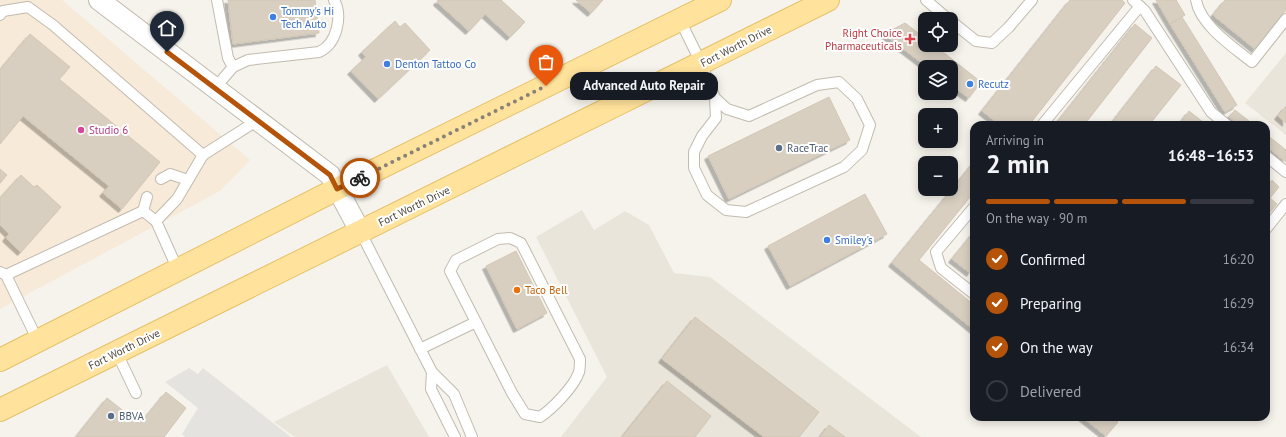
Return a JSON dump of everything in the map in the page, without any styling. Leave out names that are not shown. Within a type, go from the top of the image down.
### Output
[{"type":"main road","points":[[0,360],[337,189],[720,0]]},
{"type":"main road","name":"Fort Worth Drive","points":[[0,410],[361,233],[828,0]]},
{"type":"street","points":[[99,0],[330,175],[361,233]]},
{"type":"lane","points":[[217,0],[228,58],[233,67]]},
{"type":"lane","points":[[215,88],[233,67],[248,60],[319,52],[324,50],[331,42],[338,22],[334,0]]},
{"type":"lane","points":[[926,0],[940,12]]},
{"type":"lane","points":[[958,27],[976,41],[992,43],[1009,27],[1032,0]]},
{"type":"lane","points":[[1196,0],[1198,10],[1224,40],[1252,62],[1286,19]]},
{"type":"lane","points":[[1045,121],[1137,3],[1145,11],[1211,112],[1222,121]]},
{"type":"lane","points":[[0,15],[3,11],[28,8],[53,25],[203,155]]},
{"type":"lane","points":[[680,20],[701,63],[715,98],[716,118],[702,136],[694,152],[694,168],[707,195],[726,210],[746,212],[844,167],[862,150],[870,125],[857,98],[839,82],[817,85],[749,116],[727,109],[715,98]]},
{"type":"lane","points":[[156,221],[177,199],[203,155],[258,120]]},
{"type":"lane","points":[[1270,159],[1286,172]]},
{"type":"lane","points":[[161,179],[170,174],[188,180]]},
{"type":"lane","points":[[143,211],[147,197]]},
{"type":"lane","points":[[1270,224],[1286,204]]},
{"type":"lane","points":[[143,211],[156,221],[178,270]]},
{"type":"lane","points":[[38,341],[3,273],[143,211]]},
{"type":"lane","points":[[970,212],[936,252],[942,268],[970,291]]},
{"type":"lane","points":[[361,233],[432,372],[454,394],[472,437]]},
{"type":"lane","points":[[510,238],[520,243],[580,359],[579,372],[572,384],[550,410],[540,417],[525,414],[512,393],[476,322],[450,271],[456,260],[498,239],[510,238]]},
{"type":"lane","points":[[420,350],[476,322]]},
{"type":"lane","points":[[117,352],[136,393]]},
{"type":"lane","points":[[432,372],[431,389],[455,437]]},
{"type":"shaded area","points":[[0,0],[62,0],[250,160],[220,191],[0,309]]},
{"type":"shaded area","points":[[1286,53],[1286,135],[1245,103]]},
{"type":"shaded area","points":[[582,210],[594,230],[625,211],[649,225],[674,273],[710,277],[921,437],[561,437],[607,377],[536,237]]},
{"type":"shaded area","points":[[387,365],[429,437],[295,437],[274,422]]},
{"type":"shaded area","points":[[189,368],[198,374],[203,368],[291,437],[185,437],[182,434],[198,408],[165,382]]},
{"type":"building","name":"Tommy's Hi Tech Auto","points":[[228,0],[315,0],[319,33],[233,44]]},
{"type":"building","points":[[438,0],[501,0],[525,22],[510,37],[485,14],[469,31],[437,2]]},
{"type":"building","points":[[576,0],[603,0],[591,13]]},
{"type":"building","points":[[1070,0],[1122,0],[1125,3],[1032,121],[995,121],[982,111]]},
{"type":"building","points":[[1156,0],[1176,0],[1185,15],[1170,24]]},
{"type":"building","points":[[1225,0],[1286,0],[1286,10],[1255,49],[1213,15]]},
{"type":"building","points":[[1182,17],[1237,105],[1225,112],[1170,24]]},
{"type":"building","name":"Denton Tattoo Co","points":[[395,21],[400,27],[405,23],[430,50],[378,99],[351,71],[366,57],[362,52]]},
{"type":"building","points":[[905,23],[918,33],[918,52],[943,52],[953,60],[918,60],[884,34]]},
{"type":"building","points":[[1135,24],[1152,38],[1087,121],[1058,121]]},
{"type":"building","name":"Studio 6","points":[[30,34],[70,67],[59,79],[160,162],[122,209],[103,193],[109,186],[23,116],[0,144],[0,70]]},
{"type":"building","points":[[958,64],[981,82],[969,98],[958,90]]},
{"type":"building","points":[[1156,66],[1181,85],[1152,121],[1113,121]]},
{"type":"building","name":"RaceTrac","points":[[829,97],[850,140],[729,199],[708,156]]},
{"type":"building","points":[[1286,106],[1286,123],[1278,116]]},
{"type":"building","points":[[1235,110],[1249,121],[1234,121],[1229,117]]},
{"type":"building","points":[[1189,111],[1202,121],[1182,121]]},
{"type":"building","points":[[1270,137],[1286,150],[1286,162],[1270,149]]},
{"type":"building","points":[[970,167],[970,197],[919,260],[970,302],[970,327],[892,263],[946,196],[958,196],[958,182]]},
{"type":"building","points":[[0,169],[7,175],[0,183]]},
{"type":"building","points":[[21,175],[34,187],[37,185],[61,207],[21,252],[6,238],[9,234],[0,225],[0,198]]},
{"type":"building","points":[[1272,180],[1279,187],[1270,198],[1270,182]]},
{"type":"building","name":"Smiley's","points":[[865,194],[887,234],[790,286],[768,246]]},
{"type":"building","points":[[1270,198],[1277,204],[1270,212]]},
{"type":"building","points":[[970,237],[970,273],[952,259]]},
{"type":"building","name":"Taco Bell","points":[[516,251],[547,313],[517,329],[486,266]]},
{"type":"building","points":[[695,317],[819,412],[799,437],[764,437],[662,359]]},
{"type":"building","points":[[667,381],[711,416],[695,437],[622,437]]},
{"type":"building","name":"BBVA","points":[[166,392],[186,408],[164,437],[76,437],[107,398],[140,424]]},
{"type":"building","points":[[1087,421],[1117,421],[1118,422],[1106,436]]},
{"type":"building","points":[[829,425],[845,437],[820,437]]},
{"type":"way so far","points":[[360,178],[546,86]]},
{"type":"place","name":"Tommy's Hi Tech Auto","points":[[273,17]]},
{"type":"place","name":"Right Choice Pharmaceuticals","points":[[910,39]]},
{"type":"place","name":"Denton Tattoo Co","points":[[387,64]]},
{"type":"place","name":"Recutz","points":[[970,84]]},
{"type":"place","name":"Advanced Auto Repair","points":[[546,86]]},
{"type":"place","name":"Studio 6","points":[[81,130]]},
{"type":"place","name":"RaceTrac","points":[[779,148]]},
{"type":"place","name":"Smiley's","points":[[827,240]]},
{"type":"place","name":"Taco Bell","points":[[517,290]]},
{"type":"place","name":"BBVA","points":[[111,416]]},
{"type":"route","points":[[167,52],[330,175],[337,189],[360,178]]}]
